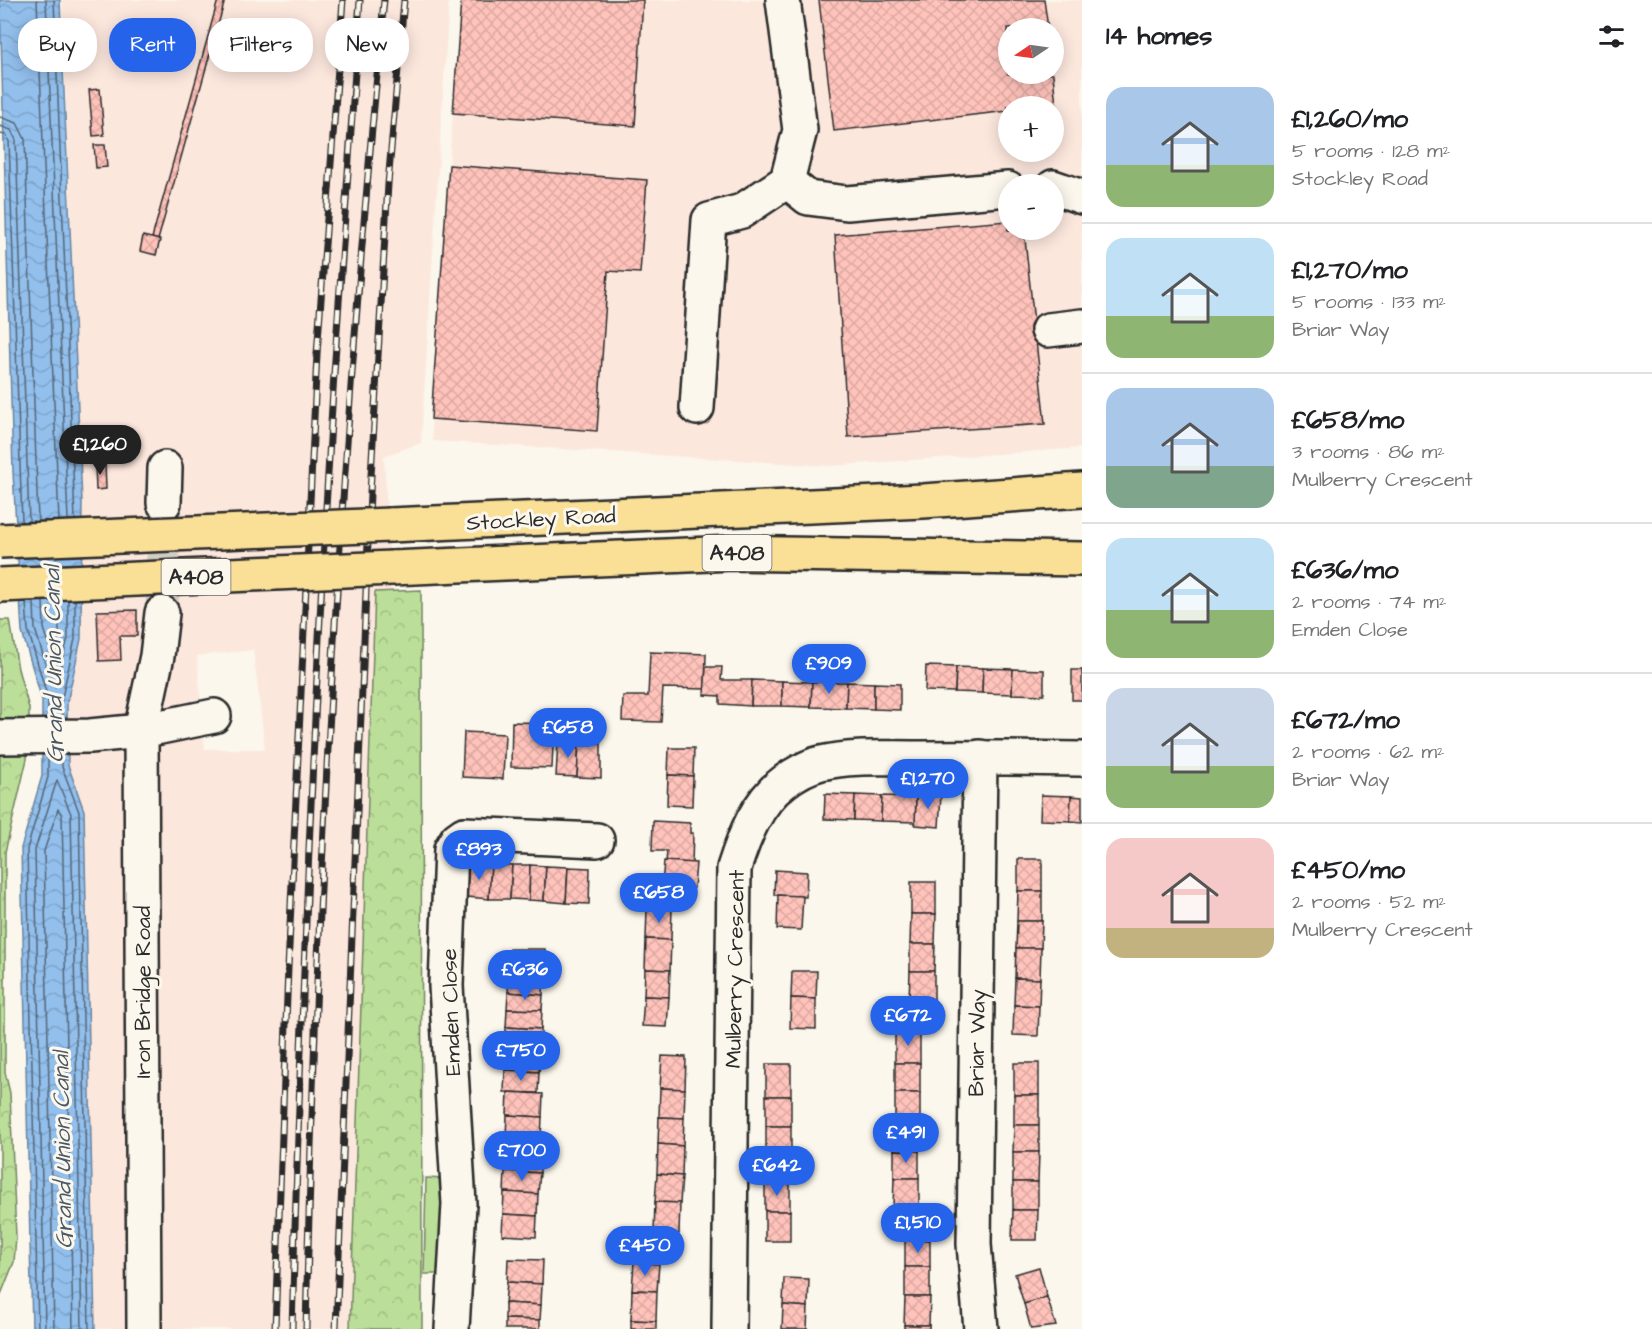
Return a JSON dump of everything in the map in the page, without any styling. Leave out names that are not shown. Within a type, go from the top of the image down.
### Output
[{"type":"main road","name":"Stockley Road","points":[[0,541],[899,502],[1082,490]]},
{"type":"main road","name":"Stockley Road","points":[[0,585],[733,553],[1082,559]]},
{"type":"street","points":[[698,408],[709,220],[742,211],[787,181],[800,130],[780,21]]},
{"type":"street","points":[[787,181],[808,198],[847,203],[998,190]]},
{"type":"street","points":[[1064,191],[1082,197]]},
{"type":"street","points":[[1048,330],[1082,326]]},
{"type":"street","points":[[164,503],[165,468]]},
{"type":"street","name":"Iron Bridge Road","points":[[144,1329],[141,731],[158,656],[162,613]]},
{"type":"street","points":[[7,737],[90,736],[141,731],[214,716]]},
{"type":"street","name":"Mulberry Crescent","points":[[729,1329],[734,868],[743,839],[770,794],[785,781],[818,764],[847,759],[980,757],[1082,759]]},
{"type":"street","name":"Briar Way","points":[[980,757],[974,1244],[981,1329]]},
{"type":"street","name":"Emden Close","points":[[452,1329],[459,1204],[446,986],[451,849],[457,839],[464,834],[597,840]]},
{"type":"shaded area","points":[[62,0],[449,0],[421,443],[384,456],[393,627],[395,1329],[95,1329],[84,811],[68,765],[67,703],[81,639],[82,502],[65,72],[97,72],[97,18],[63,18]],"holes":[[[253,650],[265,749],[205,749],[197,656]]]},
{"type":"shaded area","points":[[461,0],[1082,0],[1082,448],[829,466],[433,441],[431,419]]},
{"type":"green space","points":[[421,590],[422,1329],[350,1329],[375,592]]},
{"type":"green space","points":[[0,620],[10,620],[18,669],[29,708],[29,733],[27,759],[5,852],[5,1072],[10,1093],[16,1237],[14,1262],[0,1297]]},
{"type":"green space","points":[[426,1178],[446,1179],[443,1274],[424,1274]]},
{"type":"water","name":"Grand Union Canal","points":[[0,0],[60,0],[61,18],[18,18],[18,72],[63,72],[82,502],[81,639],[67,703],[68,765],[84,811],[95,1329],[32,1329],[21,848],[42,776],[42,700],[22,632],[13,472]]},
{"type":"building","points":[[218,0],[225,0],[220,18],[213,18]]},
{"type":"building","points":[[461,0],[643,0],[635,126],[453,113]]},
{"type":"building","points":[[819,0],[1044,0],[1047,18],[998,18],[998,84],[1054,84],[1055,96],[998,96],[998,112],[834,131]]},
{"type":"building","points":[[208,36],[208,61],[158,240],[152,238]]},
{"type":"building","points":[[100,89],[104,135],[93,136],[89,90]]},
{"type":"building","points":[[94,145],[105,145],[107,167],[96,168]]},
{"type":"building","points":[[449,165],[647,180],[640,273],[608,271],[597,431],[431,419]]},
{"type":"building","points":[[998,222],[998,240],[1025,240],[1045,424],[848,437],[835,235]]},
{"type":"building","points":[[143,236],[160,240],[156,255],[140,251]]},
{"type":"building","points":[[95,463],[105,463],[106,489],[96,490]]},
{"type":"building","points":[[137,610],[137,636],[120,636],[121,660],[99,661],[97,611]]},
{"type":"building","points":[[650,652],[706,654],[705,689],[663,688],[661,722],[622,721],[623,696],[648,696]]},
{"type":"building","points":[[926,666],[956,667],[955,692],[925,691]]},
{"type":"building","points":[[706,667],[722,667],[721,680],[752,680],[751,706],[720,704],[720,696],[704,695]]},
{"type":"building","points":[[956,667],[983,668],[982,693],[955,692]]},
{"type":"building","points":[[983,668],[1013,669],[1012,694],[982,693]]},
{"type":"building","points":[[1013,669],[1044,670],[1044,695],[1012,694]]},
{"type":"building","points":[[1072,670],[1082,670],[1082,700],[1072,700]]},
{"type":"building","points":[[752,680],[782,681],[782,706],[751,706]]},
{"type":"building","points":[[782,681],[812,682],[811,707],[782,706]]},
{"type":"building","points":[[812,682],[847,682],[846,708],[811,707]]},
{"type":"building","points":[[847,682],[874,683],[874,709],[846,708]]},
{"type":"building","points":[[874,683],[900,684],[900,710],[874,709]]},
{"type":"building","points":[[512,722],[554,723],[552,768],[511,767]]},
{"type":"building","points":[[464,732],[505,734],[503,779],[462,777]]},
{"type":"building","points":[[558,741],[579,742],[577,777],[556,776]]},
{"type":"building","points":[[579,742],[601,743],[601,778],[577,777]]},
{"type":"building","points":[[669,748],[694,748],[693,776],[668,775]]},
{"type":"building","points":[[668,775],[693,776],[692,806],[667,805]]},
{"type":"building","points":[[825,794],[855,795],[854,820],[824,819]]},
{"type":"building","points":[[916,794],[941,795],[939,827],[915,825]]},
{"type":"building","points":[[855,795],[882,796],[881,821],[854,820]]},
{"type":"building","points":[[1041,795],[1071,796],[1070,821],[1040,820]]},
{"type":"building","points":[[882,796],[916,797],[915,822],[881,821]]},
{"type":"building","points":[[1071,796],[1082,797],[1082,822],[1070,821]]},
{"type":"building","points":[[653,821],[690,823],[690,833],[693,833],[692,863],[666,862],[667,851],[652,851]]},
{"type":"building","points":[[1018,859],[1042,859],[1042,891],[1018,891]]},
{"type":"building","points":[[664,861],[696,863],[694,888],[662,885]]},
{"type":"building","points":[[468,863],[491,864],[489,899],[467,897]]},
{"type":"building","points":[[491,864],[512,865],[510,899],[489,899]]},
{"type":"building","points":[[512,865],[530,865],[529,900],[510,899]]},
{"type":"building","points":[[530,865],[546,866],[544,901],[529,900]]},
{"type":"building","points":[[546,866],[568,867],[566,903],[544,901]]},
{"type":"building","points":[[568,867],[590,868],[589,904],[566,903]]},
{"type":"building","points":[[775,870],[807,872],[806,897],[774,895]]},
{"type":"building","points":[[911,882],[936,882],[936,914],[911,914]]},
{"type":"building","points":[[1018,891],[1042,891],[1042,921],[1017,921]]},
{"type":"building","points":[[778,895],[803,896],[801,930],[777,929]]},
{"type":"building","points":[[647,908],[672,908],[671,940],[646,939]]},
{"type":"building","points":[[911,914],[936,914],[935,944],[910,944]]},
{"type":"building","points":[[1017,921],[1042,921],[1041,948],[1016,948]]},
{"type":"building","points":[[646,939],[671,940],[670,970],[645,969]]},
{"type":"building","points":[[910,944],[935,944],[934,971],[910,971]]},
{"type":"building","points":[[1016,948],[1041,948],[1040,979],[1015,978]]},
{"type":"building","points":[[510,949],[545,949],[544,973],[509,971]]},
{"type":"building","points":[[645,969],[670,970],[669,997],[644,996]]},
{"type":"building","points":[[509,971],[544,973],[543,995],[508,992]]},
{"type":"building","points":[[792,971],[817,971],[816,999],[791,998]]},
{"type":"building","points":[[910,971],[934,971],[934,1002],[909,1001]]},
{"type":"building","points":[[1015,978],[1040,979],[1039,1006],[1014,1005]]},
{"type":"building","points":[[508,992],[543,995],[542,1010],[507,1009]]},
{"type":"building","points":[[644,996],[669,997],[667,1027],[642,1026]]},
{"type":"building","points":[[791,998],[816,999],[816,1029],[790,1028]]},
{"type":"building","points":[[1014,1005],[1039,1006],[1038,1036],[1013,1035]]},
{"type":"building","points":[[507,1009],[542,1010],[541,1029],[506,1027]]},
{"type":"building","points":[[506,1027],[541,1029],[541,1050],[506,1048]]},
{"type":"building","points":[[895,1031],[920,1031],[920,1063],[895,1063]]},
{"type":"building","points":[[506,1048],[541,1050],[539,1072],[505,1070]]},
{"type":"building","points":[[662,1056],[686,1057],[685,1089],[660,1088]]},
{"type":"building","points":[[895,1063],[920,1063],[920,1093],[895,1093]]},
{"type":"building","points":[[1014,1063],[1039,1063],[1039,1095],[1014,1095]]},
{"type":"building","points":[[766,1064],[791,1064],[791,1096],[766,1096]]},
{"type":"building","points":[[505,1070],[539,1072],[538,1093],[504,1092]]},
{"type":"building","points":[[660,1088],[685,1089],[684,1118],[659,1117]]},
{"type":"building","points":[[508,1092],[543,1094],[542,1117],[507,1115]]},
{"type":"building","points":[[895,1093],[920,1093],[920,1120],[895,1120]]},
{"type":"building","points":[[1014,1095],[1039,1095],[1039,1125],[1014,1125]]},
{"type":"building","points":[[766,1096],[791,1096],[791,1126],[766,1126]]},
{"type":"building","points":[[507,1115],[542,1117],[541,1139],[506,1136]]},
{"type":"building","points":[[659,1117],[684,1118],[683,1146],[658,1144]]},
{"type":"building","points":[[895,1120],[920,1120],[919,1151],[894,1150]]},
{"type":"building","points":[[1014,1125],[1039,1125],[1039,1152],[1013,1152]]},
{"type":"building","points":[[766,1126],[791,1126],[791,1153],[766,1153]]},
{"type":"building","points":[[506,1136],[541,1139],[540,1154],[505,1153]]},
{"type":"building","points":[[658,1144],[683,1146],[682,1176],[657,1174]]},
{"type":"building","points":[[894,1150],[919,1151],[919,1178],[894,1178]]},
{"type":"building","points":[[1013,1152],[1039,1152],[1038,1182],[1013,1182]]},
{"type":"building","points":[[505,1153],[540,1154],[540,1173],[505,1171]]},
{"type":"building","points":[[766,1153],[791,1153],[790,1184],[765,1183]]},
{"type":"building","points":[[505,1171],[540,1173],[538,1194],[504,1192]]},
{"type":"building","points":[[657,1174],[682,1176],[680,1203],[655,1202]]},
{"type":"building","points":[[894,1178],[919,1178],[919,1208],[893,1208]]},
{"type":"building","points":[[1013,1182],[1038,1182],[1038,1210],[1013,1210]]},
{"type":"building","points":[[765,1183],[790,1184],[790,1211],[765,1211]]},
{"type":"building","points":[[504,1192],[538,1194],[537,1216],[503,1214]]},
{"type":"building","points":[[655,1202],[680,1203],[679,1234],[654,1232]]},
{"type":"building","points":[[1013,1210],[1038,1210],[1037,1240],[1012,1240]]},
{"type":"building","points":[[765,1211],[790,1211],[790,1241],[765,1241]]},
{"type":"building","points":[[503,1214],[537,1216],[536,1237],[502,1235]]},
{"type":"building","points":[[905,1240],[930,1240],[930,1267],[905,1267]]},
{"type":"building","points":[[508,1259],[543,1260],[542,1284],[507,1282]]},
{"type":"building","points":[[634,1262],[659,1264],[657,1291],[632,1290]]},
{"type":"building","points":[[905,1267],[930,1267],[930,1297],[905,1297]]},
{"type":"building","points":[[1039,1267],[1047,1297],[1024,1304],[1015,1274]]},
{"type":"building","points":[[784,1278],[809,1279],[808,1307],[783,1305]]},
{"type":"building","points":[[507,1282],[542,1284],[541,1305],[505,1303]]},
{"type":"building","points":[[632,1290],[657,1291],[656,1321],[631,1320]]},
{"type":"building","points":[[905,1297],[930,1297],[929,1325],[904,1325]]},
{"type":"building","points":[[1047,1297],[1056,1326],[1031,1329],[1024,1304]]},
{"type":"building","points":[[505,1303],[541,1305],[540,1320],[505,1319]]},
{"type":"building","points":[[783,1305],[808,1307],[807,1329],[782,1329]]},
{"type":"building","points":[[505,1319],[540,1320],[540,1329],[505,1329]]},
{"type":"building","points":[[631,1320],[656,1321],[656,1329],[631,1329]]},
{"type":"building","points":[[904,1325],[929,1325],[929,1329],[904,1329]]},
{"type":"tunnel","points":[[162,613],[164,507]]},
{"type":"railway","points":[[275,1329],[288,968],[317,354],[343,0]]},
{"type":"railway","points":[[292,1329],[304,970],[320,613],[360,0]]},
{"type":"railway","points":[[306,1329],[316,996],[333,664],[355,332],[384,0]]},
{"type":"railway","points":[[336,1329],[370,493],[388,184],[404,0]]}]
